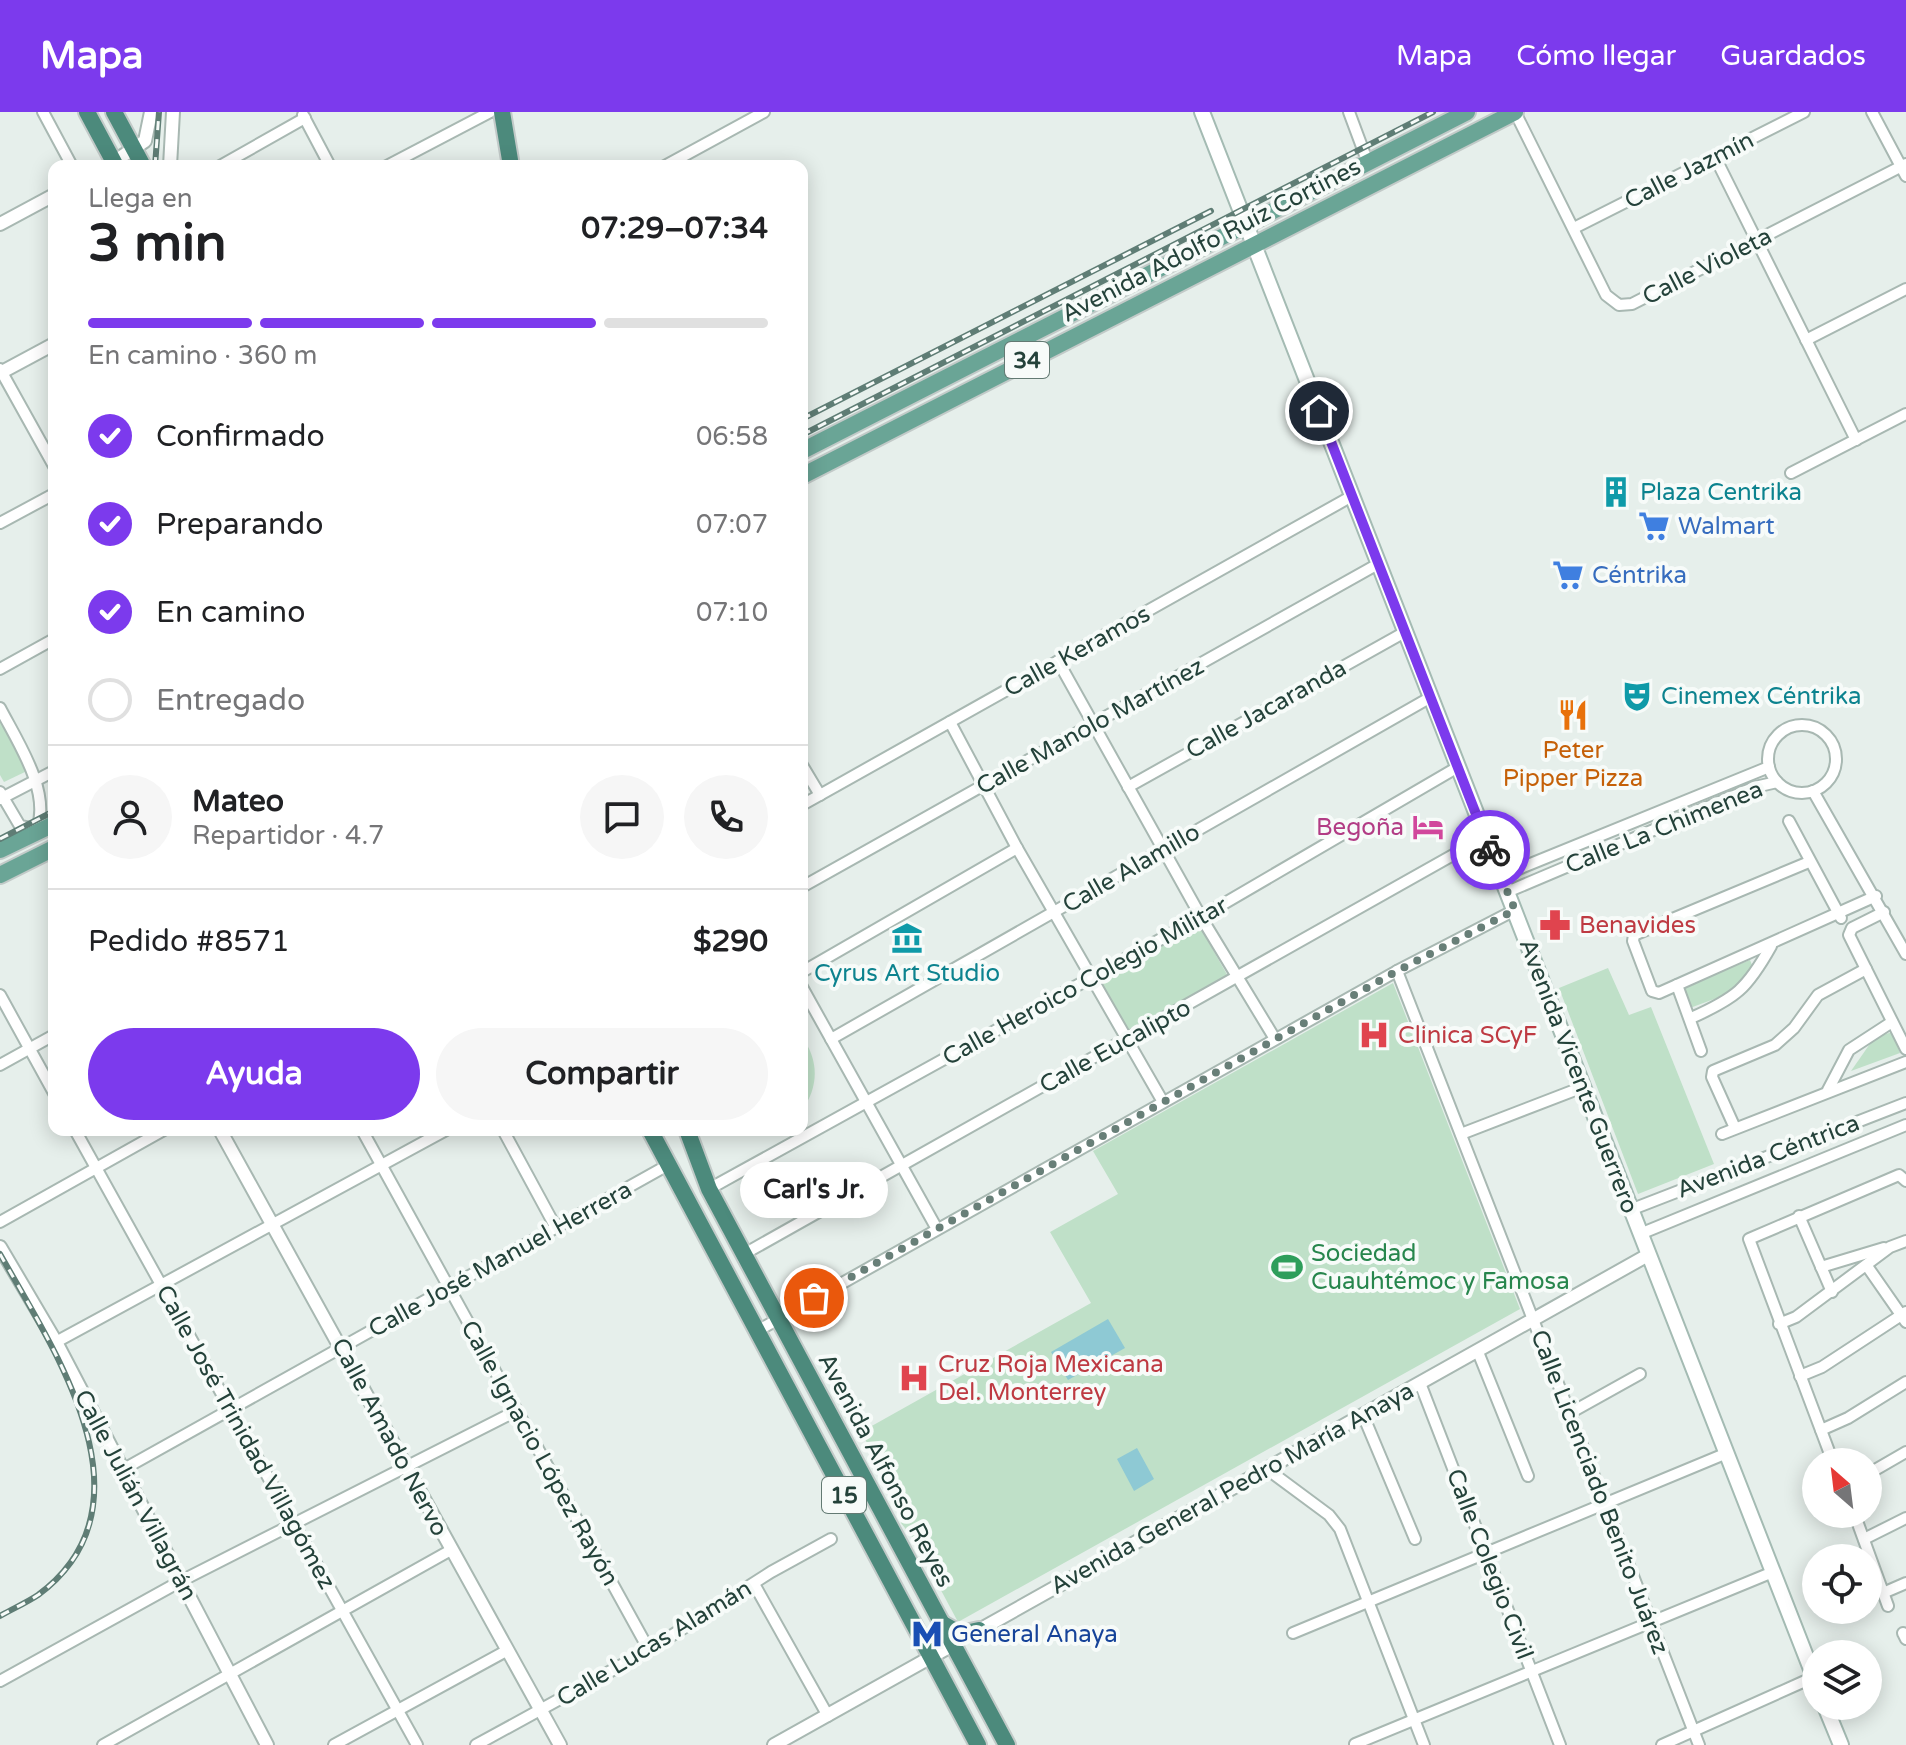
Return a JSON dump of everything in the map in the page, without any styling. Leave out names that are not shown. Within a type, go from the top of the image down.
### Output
[{"type":"highway","points":[[87,112],[110,160]]},
{"type":"highway","points":[[114,112],[140,160]]},
{"type":"highway","points":[[502,112],[510,160]]},
{"type":"highway","name":"15","points":[[653,1136],[668,1165]]},
{"type":"highway","name":"Avenida Alfonso Reyes","points":[[689,1136],[709,1189],[1007,1745]]},
{"type":"highway","name":"Avenida Alfonso Reyes","points":[[668,1165],[978,1745]]},
{"type":"highway","points":[[937,1617],[956,1633],[979,1630]]},
{"type":"main road","name":"Avenida Vicente Guerrero","points":[[1202,112],[1802,1646]]},
{"type":"main road","name":"Avenida Adolfo Ruíz Cortines","points":[[808,448],[1467,112]]},
{"type":"main road","name":"Avenida Adolfo Ruíz Cortines","points":[[808,473],[1515,112]]},
{"type":"main road","points":[[0,850],[47,831]]},
{"type":"main road","points":[[0,875],[48,851]]},
{"type":"main road","points":[[1831,1720],[1841,1745]]},
{"type":"street","points":[[43,112],[69,160]]},
{"type":"street","points":[[119,160],[147,137],[151,112]]},
{"type":"street","points":[[170,160],[173,112]]},
{"type":"street","points":[[398,160],[490,112]]},
{"type":"street","points":[[676,160],[764,112]]},
{"type":"street","points":[[1349,112],[1368,163]]},
{"type":"street","name":"Calle Violeta","points":[[1515,112],[1606,295],[1619,305],[1632,304],[1904,169]]},
{"type":"street","name":"Calle Jazmín","points":[[1574,228],[1804,112]]},
{"type":"street","points":[[1872,112],[1904,169]]},
{"type":"street","points":[[230,160],[303,115],[327,160]]},
{"type":"street","points":[[1715,157],[1856,440]]},
{"type":"street","points":[[0,224],[48,198]]},
{"type":"street","points":[[1806,340],[1906,289]]},
{"type":"street","points":[[48,347],[1,371],[48,455]]},
{"type":"street","points":[[1791,473],[1906,414]]},
{"type":"street","name":"Calle Keramos","points":[[808,802],[1352,496]]},
{"type":"street","points":[[0,523],[48,497]]},
{"type":"street","name":"Calle Manolo Martínez","points":[[808,884],[1378,564]]},
{"type":"street","name":"Calle Jacaranda","points":[[1128,787],[1405,632]]},
{"type":"street","points":[[0,669],[48,642]]},
{"type":"street","points":[[1058,661],[1201,917],[1275,1039]]},
{"type":"street","name":"Calle Alamillo","points":[[831,1039],[1431,697]]},
{"type":"street","points":[[0,708],[26,759],[33,781],[47,831],[20,826],[1,796],[33,781],[48,774]]},
{"type":"street","points":[[950,722],[1017,848],[1163,1102]]},
{"type":"street","points":[[1798,725],[1818,729],[1832,744],[1836,764],[1827,782],[1813,791],[1796,792],[1777,782],[1769,767],[1769,750],[1779,734],[1798,725]]},
{"type":"street","name":"Calle Heroico Colegio Militar","points":[[808,1134],[1201,917],[1458,767]]},
{"type":"street","points":[[1501,876],[1769,767]]},
{"type":"street","points":[[808,775],[820,795]]},
{"type":"street","name":"Calle La Chimenea","points":[[1507,892],[1755,787],[1777,782]]},
{"type":"street","points":[[1813,791],[1877,898],[1906,954]]},
{"type":"street","points":[[1789,821],[1837,915]]},
{"type":"street","name":"Calle Eucalipto","points":[[744,1254],[1485,837]]},
{"type":"street","points":[[808,969],[1017,848]]},
{"type":"street","points":[[1809,862],[1634,935],[1633,941],[1652,991],[1659,993],[1877,898]]},
{"type":"street","points":[[757,1331],[1397,971],[1515,910]]},
{"type":"street","points":[[1884,912],[1849,931],[1906,1049]]},
{"type":"street","points":[[1691,1018],[1738,995],[1753,978],[1771,946]]},
{"type":"street","points":[[1735,1128],[1712,1077],[1713,1071],[1775,1045],[1794,1028],[1818,995],[1866,969]]},
{"type":"street","name":"Calle Licenciado Benito Juárez","points":[[1397,971],[1699,1745]]},
{"type":"street","points":[[1677,985],[1701,1051]]},
{"type":"street","points":[[0,995],[48,1082]]},
{"type":"street","points":[[808,998],[937,1229]]},
{"type":"street","points":[[1828,1090],[1849,1050],[1892,1022]]},
{"type":"street","points":[[0,1065],[48,1038]]},
{"type":"street","points":[[1722,1134],[1906,1062]]},
{"type":"street","points":[[1461,1134],[1583,1087]]},
{"type":"street","name":"Avenida Céntrica","points":[[1630,1210],[1906,1103]]},
{"type":"street","name":"Avenida Céntrica","points":[[1640,1234],[1906,1125]]},
{"type":"street","name":"Calle José Trinidad Villagómez","points":[[78,1136],[417,1745]]},
{"type":"street","points":[[0,1222],[153,1136]]},
{"type":"street","name":"Calle Amado Nervo","points":[[223,1136],[560,1745]]},
{"type":"street","name":"Calle Ignacio López Rayón","points":[[365,1136],[649,1650]]},
{"type":"street","points":[[56,1342],[435,1136]]},
{"type":"street","points":[[506,1136],[555,1226]]},
{"type":"street","name":"Calle Heroico Colegio Militar","points":[[709,1189],[805,1136]]},
{"type":"street","points":[[1764,1158],[1773,1178]]},
{"type":"street","name":"Calle José Manuel Herrera","points":[[122,1470],[668,1165]]},
{"type":"street","points":[[1828,1448],[1749,1247],[1750,1237],[1899,1175],[1906,1181]]},
{"type":"street","points":[[1799,1216],[1832,1292]]},
{"type":"street","points":[[1821,1267],[1906,1241]]},
{"type":"street","name":"Calle Julián Villagrán","points":[[0,1247],[56,1342],[267,1745]]},
{"type":"street","points":[[1779,1324],[1796,1317],[1890,1247]]},
{"type":"street","name":"Avenida General Pedro María Anaya","points":[[774,1745],[1648,1255]]},
{"type":"street","points":[[1800,1376],[1833,1361],[1904,1316],[1867,1266]]},
{"type":"street","points":[[1478,1352],[1528,1476]]},
{"type":"street","points":[[1570,1413],[1640,1374]]},
{"type":"street","points":[[1821,1430],[1848,1418],[1906,1382]]},
{"type":"street","name":"Calle Colegio Civil","points":[[1420,1383],[1560,1745]]},
{"type":"street","points":[[0,1681],[181,1581],[516,1411]]},
{"type":"street","points":[[1363,1415],[1415,1539]]},
{"type":"street","points":[[1882,1466],[1906,1452]]},
{"type":"street","points":[[1293,1633],[1727,1453]]},
{"type":"street","points":[[1267,1469],[1337,1524],[1424,1745]]},
{"type":"street","points":[[1864,1539],[1906,1518]]},
{"type":"street","points":[[1860,1528],[1888,1606]]},
{"type":"street","name":"Calle Lucas Alamán","points":[[476,1745],[649,1650],[831,1539]]},
{"type":"street","points":[[103,1745],[451,1550]]},
{"type":"street","points":[[1355,1744],[1532,1674],[1773,1572]]},
{"type":"street","points":[[1883,1593],[1906,1583]]},
{"type":"street","points":[[754,1584],[828,1716]]},
{"type":"street","points":[[334,1745],[508,1650]]},
{"type":"street","points":[[1662,1745],[1802,1685]]},
{"type":"green space","points":[[0,721],[27,771],[4,782],[0,775]]},
{"type":"green space","points":[[1197,922],[1229,978],[1128,1035],[1096,977]]},
{"type":"green space","points":[[1750,960],[1752,965],[1733,992],[1690,1008],[1683,987]]},
{"type":"green space","points":[[1608,968],[1629,1015],[1651,1007],[1714,1164],[1638,1194],[1559,988]]},
{"type":"green space","name":"Sociedad Cuauhtémoc y Famosa","points":[[1393,983],[1520,1309],[958,1622],[913,1538],[901,1523],[902,1506],[861,1432],[1091,1303],[1050,1232],[1118,1194],[1093,1151]]},
{"type":"green space","points":[[1892,1032],[1900,1053],[1851,1071],[1874,1038]]},
{"type":"green space","points":[[808,1046],[815,1074],[808,1101]]},
{"type":"water","points":[[1108,1319],[1125,1348],[1068,1380],[1051,1352]]},
{"type":"water","points":[[1137,1448],[1154,1479],[1134,1491],[1117,1459]]},
{"type":"railway","points":[[155,160],[159,112]]},
{"type":"railway","points":[[808,432],[1433,112]]},
{"type":"railway","points":[[808,416],[1211,211]]},
{"type":"railway","points":[[0,839],[48,814]]},
{"type":"railway","points":[[0,1254],[68,1380],[85,1427],[94,1473],[91,1517],[74,1558],[38,1595],[0,1616]]},
{"type":"way so far","points":[[814,1298],[1397,971],[1515,910],[1490,850]]},
{"type":"place","name":"Plaza Centrika","points":[[1616,492]]},
{"type":"place","name":"Walmart","points":[[1654,526]]},
{"type":"place","name":"Céntrika","points":[[1568,575]]},
{"type":"place","name":"Cinemex Céntrika","points":[[1637,696]]},
{"type":"place","name":"Peter Pipper Pizza","points":[[1573,715]]},
{"type":"place","name":"Begoña","points":[[1428,827]]},
{"type":"place","name":"Benavides","points":[[1555,925]]},
{"type":"place","name":"Cyrus Art Studio","points":[[907,938]]},
{"type":"place","name":"Clinica SCyF","points":[[1374,1035]]},
{"type":"place","name":"Sociedad Cuauhtémoc y Famosa","points":[[1287,1267]]},
{"type":"place","name":"Carl's Jr.","points":[[814,1298]]},
{"type":"place","name":"Cruz Roja Mexicana Del. Monterrey","points":[[914,1378]]},
{"type":"place","name":"General Anaya","points":[[927,1634]]},
{"type":"route","points":[[1319,411],[1490,850]]}]
